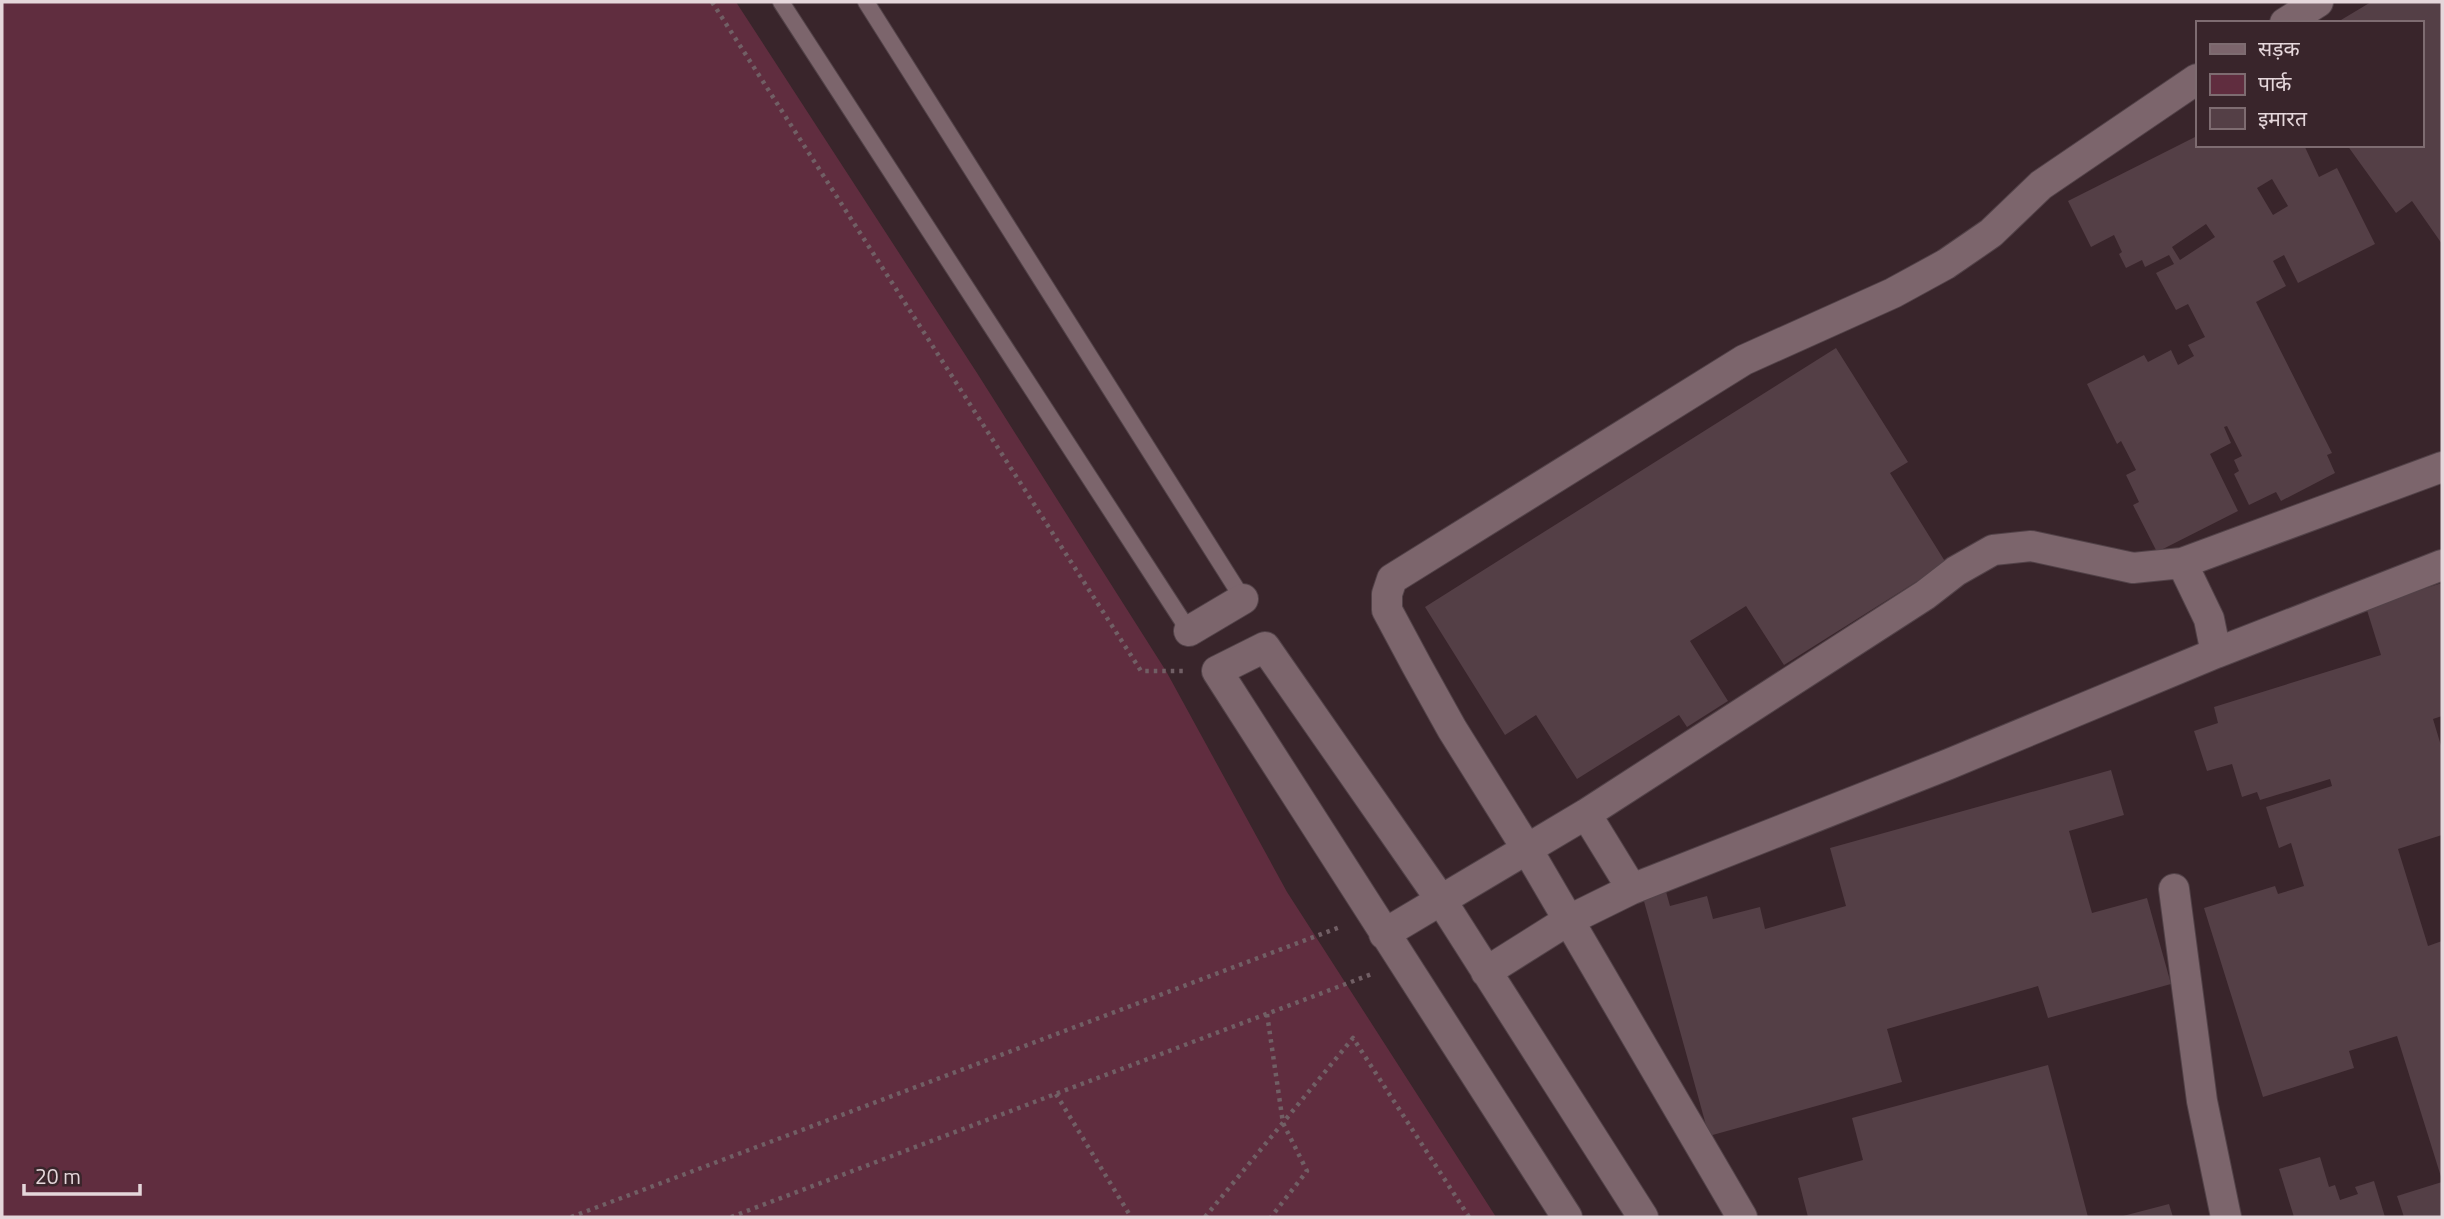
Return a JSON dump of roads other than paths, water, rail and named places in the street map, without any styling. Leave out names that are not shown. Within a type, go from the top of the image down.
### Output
[{"type":"street","points":[[2288,21],[2318,2]]},
{"type":"street","points":[[1741,1217],[1527,849],[1452,729],[1387,610],[1387,594],[1392,579],[1744,360],[1893,293],[1946,264],[1991,233],[2040,185],[2196,80]]},
{"type":"street","points":[[1378,924],[1441,900],[1586,814],[1924,595],[1956,571],[1993,550],[2031,546],[2133,568],[2182,563],[2442,467]]},
{"type":"street","points":[[2182,563],[2209,619],[2216,653]]},
{"type":"street","points":[[1486,972],[1567,921],[1632,889],[1949,764],[2216,653],[2442,565]]},
{"type":"street","points":[[1189,631],[1243,599]]},
{"type":"street","points":[[1567,1217],[1217,671],[1265,647],[1441,900],[1643,1217]]},
{"type":"street","points":[[1586,814],[1632,889]]},
{"type":"street","points":[[2174,889],[2202,1101],[2226,1217]]},
{"type":"lane","points":[[781,2],[1189,631]]},
{"type":"lane","points":[[866,2],[1243,599]]}]
